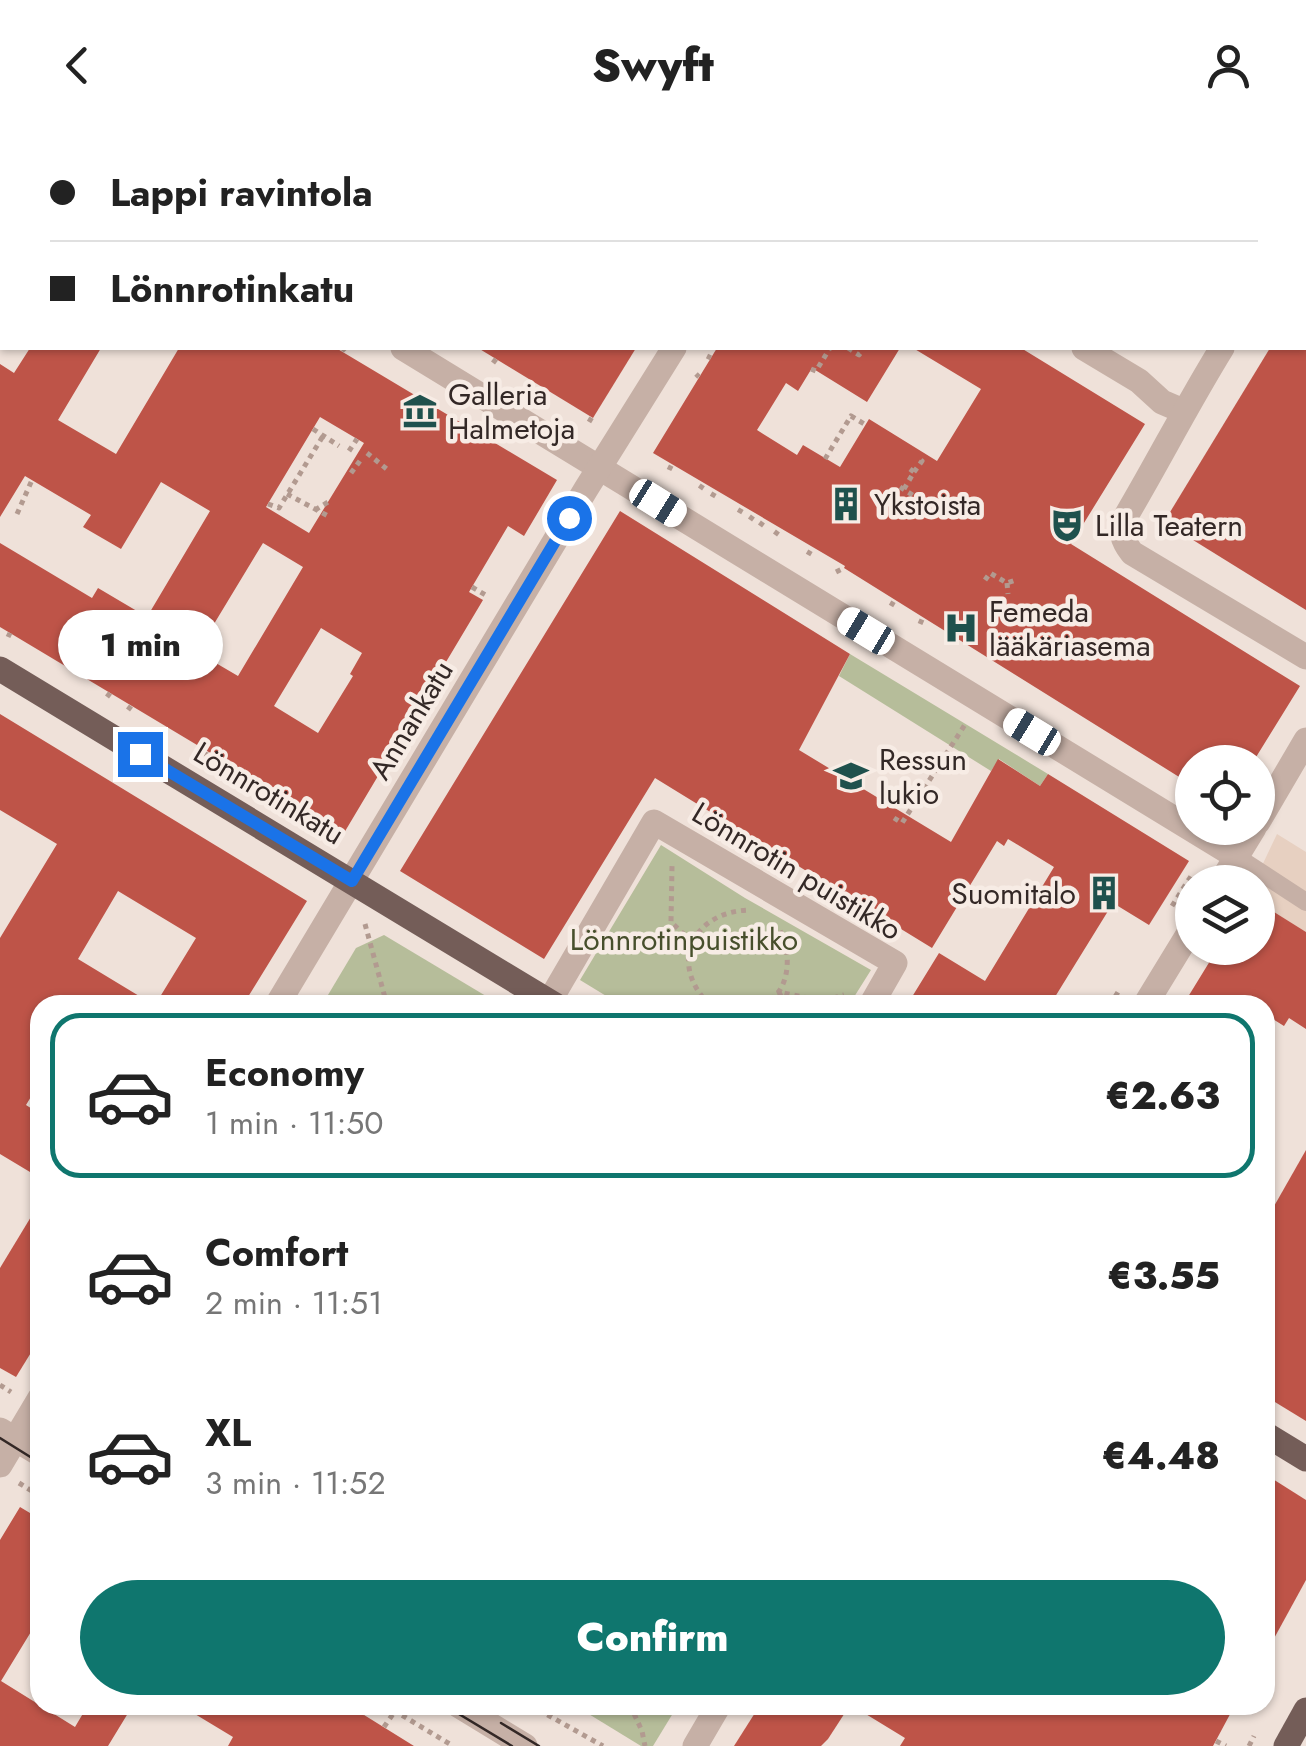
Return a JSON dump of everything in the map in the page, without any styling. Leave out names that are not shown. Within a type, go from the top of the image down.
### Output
[{"type":"main road","name":"Lönnrotinkatu","points":[[0,669],[539,995]]},
{"type":"main road","points":[[1275,1440],[1306,1460]]},
{"type":"main road","points":[[1286,1746],[1306,1710]]},
{"type":"street","points":[[405,350],[1306,902]]},
{"type":"street","name":"Annankatu","points":[[283,995],[673,350]]},
{"type":"street","points":[[1087,350],[1139,381],[1162,402],[1183,412]]},
{"type":"street","points":[[1221,350],[1122,523],[1123,540],[1132,553],[1306,657]]},
{"type":"street","points":[[1275,792],[1306,740]]},
{"type":"street","name":"Lönnrotin puistikko","points":[[556,995],[654,822],[896,963],[877,995]]},
{"type":"street","points":[[1232,865],[1244,845]]},
{"type":"street","points":[[1151,995],[1175,956]]},
{"type":"street","points":[[0,1465],[8,1435],[30,1410]]},
{"type":"street","points":[[8,1435],[30,1448]]},
{"type":"street","points":[[474,1715],[525,1746]]},
{"type":"street","points":[[695,1746],[714,1715]]},
{"type":"path","points":[[812,369],[816,371],[829,350]]},
{"type":"path","points":[[826,460],[850,416],[866,425]]},
{"type":"path","points":[[312,429],[339,446]]},
{"type":"path","points":[[268,504],[279,508],[323,436]]},
{"type":"path","points":[[348,451],[357,438]]},
{"type":"path","points":[[351,472],[364,456],[388,470]]},
{"type":"path","points":[[917,458],[922,461],[902,488],[928,505],[924,512]]},
{"type":"path","points":[[17,514],[32,480]]},
{"type":"path","points":[[287,494],[330,517]]},
{"type":"path","points":[[315,510],[328,502]]},
{"type":"path","points":[[760,526],[765,519]]},
{"type":"path","points":[[808,556],[812,548]]},
{"type":"path","points":[[836,572],[844,568]]},
{"type":"path","points":[[985,580],[990,573],[1008,594]]},
{"type":"path","points":[[1001,584],[1016,580]]},
{"type":"path","points":[[472,587],[489,596]]},
{"type":"path","points":[[920,624],[924,617]]},
{"type":"path","points":[[894,818],[902,823],[967,720]]},
{"type":"path","points":[[672,833],[671,922],[692,942]]},
{"type":"path","points":[[700,995],[688,968],[692,942],[711,921],[753,910]]},
{"type":"path","points":[[365,924],[384,995]]},
{"type":"path","points":[[776,995],[786,973],[787,954],[778,926]]},
{"type":"path","points":[[574,959],[658,936],[692,942]]},
{"type":"path","points":[[780,992],[796,995]]},
{"type":"path","points":[[384,1727],[392,1715]]},
{"type":"path","points":[[402,1715],[453,1746]]},
{"type":"path","points":[[548,1715],[602,1746]]},
{"type":"path","points":[[634,1715],[645,1746]]},
{"type":"path","points":[[1249,1746],[1254,1736]]},
{"type":"path","points":[[1216,1741],[1226,1746]]},
{"type":"green space","points":[[850,654],[1048,774],[1040,786],[999,759],[991,771],[839,676]]},
{"type":"green space","name":"Lönnrotinpuistikko","points":[[661,845],[871,970],[855,995],[605,995],[580,980]]},
{"type":"green space","points":[[384,935],[484,995],[328,995],[356,948]]},
{"type":"green space","points":[[590,1715],[672,1715],[653,1746],[641,1746]]},
{"type":"shaded area","points":[[1277,834],[1306,852],[1306,932],[1275,913],[1275,865],[1262,865]]},
{"type":"building","points":[[29,350],[100,350],[58,420],[116,454],[178,350],[339,350],[557,480],[524,536],[508,526],[469,592],[483,600],[344,833],[0,627],[0,543],[92,598],[98,588],[147,617],[210,511],[161,482],[121,549],[83,527],[91,515],[25,476],[0,517],[0,364],[14,373]],"holes":[[[320,417],[364,443],[309,533],[266,507]],[[263,543],[303,567],[238,676],[197,652]],[[321,628],[362,653],[350,674],[353,676],[318,733],[274,706]]]},
{"type":"building","points":[[481,350],[635,350],[593,418]]},
{"type":"building","points":[[716,350],[899,350],[867,402],[812,368],[798,391],[786,383],[757,430],[797,455],[803,445],[840,467],[869,419],[937,461],[981,389],[916,350],[1024,350],[1145,424],[1071,544],[1300,686],[1264,745],[1175,745],[1175,774],[845,566],[653,453]]},
{"type":"building","points":[[1269,350],[1306,350],[1306,610],[1164,522]]},
{"type":"building","points":[[620,511],[850,654],[799,750],[951,842],[998,759],[1040,786],[1048,774],[1189,861],[1186,865],[1175,865],[1175,883],[1149,925],[1113,903],[1056,995],[913,995],[939,953],[985,981],[1054,867],[1008,839],[1004,846],[997,841],[932,948],[655,778],[544,959],[400,871]]},
{"type":"building","points":[[0,714],[307,901],[249,995],[161,995],[196,938],[118,891],[78,959],[137,995],[30,995],[30,1098],[26,1105],[30,1108],[30,1172],[0,1154],[0,938],[57,844],[0,810]]},
{"type":"building","points":[[1275,913],[1306,932],[1306,1029],[1289,1018],[1284,1026],[1275,1020],[1275,995],[1189,995],[1208,965],[1275,965]]},
{"type":"building","points":[[1306,1150],[1306,1421],[1275,1402],[1275,1204]]},
{"type":"building","points":[[30,1218],[30,1354],[16,1377],[0,1368],[0,1268]]},
{"type":"building","points":[[1275,1480],[1306,1500],[1306,1580],[1275,1637]]},
{"type":"building","points":[[20,1507],[30,1513],[30,1633],[1,1681],[30,1699],[30,1715],[56,1715],[75,1727],[82,1715],[127,1715],[108,1746],[0,1746],[0,1540]]},
{"type":"building","points":[[197,1715],[364,1715],[414,1746],[228,1746],[233,1737]]},
{"type":"building","points":[[754,1715],[844,1715],[821,1746],[734,1746]]},
{"type":"building","points":[[867,1715],[1230,1715],[1213,1746],[900,1746],[905,1738]]},
{"type":"tram line","points":[[0,1438],[30,1457]]},
{"type":"tram line","points":[[461,1715],[512,1746]]},
{"type":"tram line","points":[[501,1723],[539,1746]]},
{"type":"place","name":"Galleria Halmetoja","points":[[420,411]]},
{"type":"place","name":"Ykstoista","points":[[846,504]]},
{"type":"place","name":"Lilla Teatern","points":[[1067,525]]},
{"type":"place","name":"Femeda lääkäriasema","points":[[961,628]]},
{"type":"place","name":"Ressun lukio","points":[[851,776]]},
{"type":"place","name":"Suomitalo","points":[[1104,893]]},
{"type":"route","points":[[140,754],[352,881],[569,518]]}]
